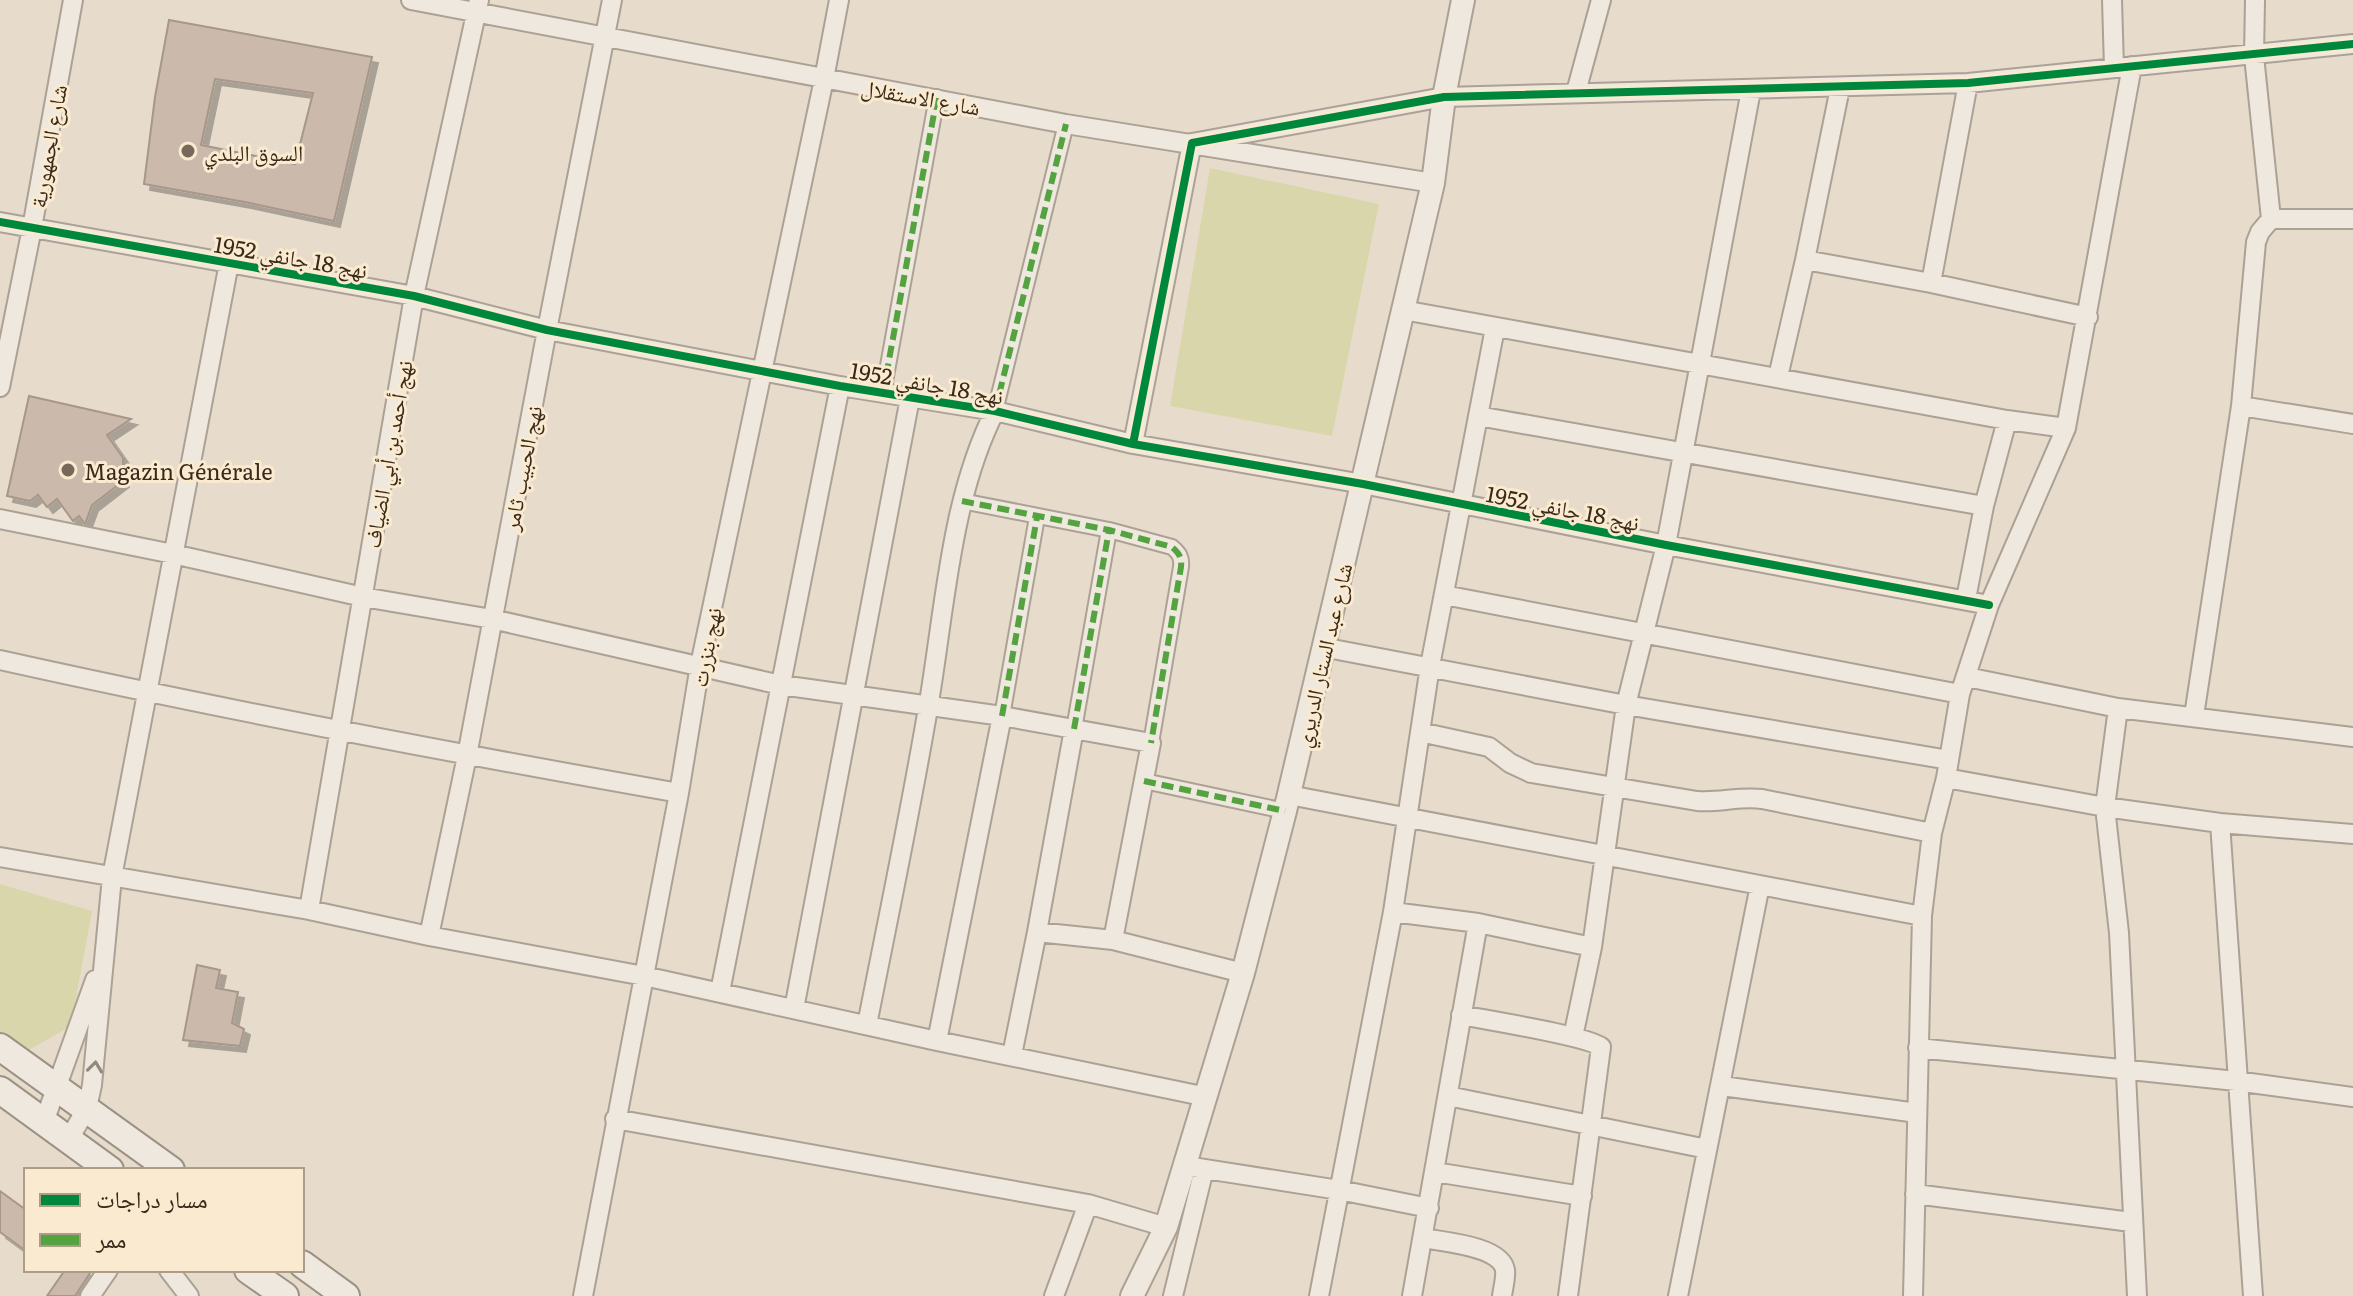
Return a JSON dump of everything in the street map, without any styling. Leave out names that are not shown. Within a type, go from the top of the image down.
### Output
[{"type":"main road","points":[[0,1047],[168,1168]]},
{"type":"main road","points":[[0,1090],[107,1168]]},
{"type":"main road","points":[[304,1265],[346,1296]]},
{"type":"main road","points":[[251,1272],[285,1296]]},
{"type":"street","name":"شارع الجمهورية","points":[[0,387],[73,0]]},
{"type":"street","name":"شارع الاستقلال","points":[[411,0],[478,7],[605,37],[937,97],[1066,124],[1433,183]]},
{"type":"street","name":"نهج الحبيب ثامر","points":[[429,936],[467,756],[612,0]]},
{"type":"street","name":"نهج بنزرت","points":[[583,1296],[679,793],[700,665],[839,0]]},
{"type":"street","name":"شارع عبد الستار الدريري","points":[[1132,1296],[1195,1168],[1207,1097],[1287,803],[1433,183],[1444,97],[1463,0]]},
{"type":"street","points":[[1576,92],[1601,0]]},
{"type":"street","points":[[1913,1296],[1922,916],[1932,833],[1964,686],[1989,605],[2066,428],[2088,317],[2123,67],[2112,0]]},
{"type":"street","points":[[2194,716],[2241,406],[2256,242],[2271,219],[2254,56],[2255,0]]},
{"type":"street","name":"نهج أحمد بن أبي الضياف","points":[[309,910],[414,296],[478,7]]},
{"type":"street","points":[[1133,444],[1192,143],[1444,97],[1968,83],[2353,44]]},
{"type":"street","points":[[1931,283],[1968,83]]},
{"type":"street","points":[[1778,377],[1840,88]]},
{"type":"street","points":[[1573,1037],[1592,947],[1626,705],[1666,545],[1751,90]]},
{"type":"street","points":[[883,393],[937,97]]},
{"type":"street","points":[[867,1025],[928,705],[962,501],[983,436],[995,411],[1066,124]]},
{"type":"street","points":[[2271,219],[2353,219]]},
{"type":"street","name":"نهج 18 جانفي 1952","points":[[0,222],[414,296],[547,330],[840,386],[995,411],[1133,444],[1363,484],[1989,605]]},
{"type":"street","points":[[1805,260],[2088,317]]},
{"type":"street","points":[[69,1139],[87,1108],[96,1062],[112,877],[229,263]]},
{"type":"street","points":[[1403,310],[2007,420],[2066,428]]},
{"type":"street","points":[[1319,1296],[1393,912],[1430,666],[1495,328]]},
{"type":"street","points":[[720,992],[840,386]]},
{"type":"street","points":[[794,1009],[910,398]]},
{"type":"street","points":[[2241,406],[2353,424]]},
{"type":"street","points":[[1478,416],[1984,506]]},
{"type":"street","points":[[1966,599],[1984,506],[2007,420]]},
{"type":"street","points":[[962,501],[1109,530],[1172,547],[1181,558],[1151,743],[1113,940]]},
{"type":"street","points":[[937,1041],[1002,716],[1037,517]]},
{"type":"street","points":[[0,519],[363,597],[492,619],[781,685],[1002,716],[1151,743]]},
{"type":"street","points":[[1012,1055],[1109,530]]},
{"type":"street","points":[[1444,595],[1644,634],[1964,686],[2353,737]]},
{"type":"street","points":[[1322,647],[1948,769],[2105,807],[2220,823],[2353,834]]},
{"type":"street","points":[[0,660],[467,756],[679,793]]},
{"type":"street","points":[[2118,708],[2105,807],[2119,933],[2137,1296]]},
{"type":"street","points":[[1420,732],[1489,747],[1510,763],[1531,773],[1697,801],[1762,799],[1932,833]]},
{"type":"street","points":[[1144,781],[1407,818],[1922,916]]},
{"type":"street","points":[[2220,823],[2253,1296]]},
{"type":"street","points":[[0,857],[309,910],[644,976],[1207,1097]]},
{"type":"street","points":[[1678,1296],[1760,885]]},
{"type":"street","points":[[1393,912],[1478,923],[1592,947]]},
{"type":"street","points":[[1412,1296],[1478,923]]},
{"type":"street","points":[[1037,932],[1113,940],[1243,973]]},
{"type":"street","points":[[44,1122],[105,950]]},
{"type":"street","points":[[1461,1015],[1573,1037],[1595,1043],[1602,1051],[1568,1296]]},
{"type":"street","points":[[1918,1048],[2236,1081],[2353,1097]]},
{"type":"street","points":[[1722,1086],[1917,1113]]},
{"type":"street","points":[[1448,1096],[1707,1149]]},
{"type":"street","points":[[615,1119],[1088,1204],[1166,1227]]},
{"type":"street","points":[[1173,1296],[1195,1168],[1339,1190],[1429,1208]]},
{"type":"street","points":[[1435,1172],[1582,1196]]},
{"type":"street","points":[[1915,1194],[2131,1222]]},
{"type":"street","points":[[1054,1296],[1088,1204]]},
{"type":"street","points":[[1423,1238],[1496,1255],[1506,1272],[1502,1296]]},
{"type":"street","points":[[90,1296],[107,1272]]},
{"type":"street","points":[[171,1272],[189,1296]]},
{"type":"shaded area","points":[[1210,168],[1379,204],[1332,436],[1170,406]]},
{"type":"shaded area","points":[[0,884],[92,911],[71,1026],[27,1051],[0,1033]]},
{"type":"building","points":[[169,20],[372,57],[334,221],[144,184]],"holes":[[[215,79],[313,93],[295,164],[201,145]]]},
{"type":"building","name":"Magazin Générale","points":[[29,396],[131,419],[107,435],[123,458],[123,481],[92,505],[85,524],[79,516],[73,521],[57,499],[47,507],[38,495],[30,501],[7,496]]},
{"type":"building","points":[[197,965],[220,970],[216,988],[238,992],[232,1023],[244,1029],[240,1046],[183,1040]]},
{"type":"building","points":[[0,1191],[24,1209],[24,1250],[0,1232]]},
{"type":"building","points":[[64,1272],[91,1272],[75,1296],[47,1296]]},
{"type":"marked path","points":[[883,393],[937,97]]},
{"type":"marked path","points":[[995,411],[1066,124]]},
{"type":"marked path","points":[[962,501],[1109,530],[1172,547],[1178,553],[1181,567],[1151,743]]},
{"type":"marked path","points":[[1002,716],[1037,517]]},
{"type":"marked path","points":[[1074,729],[1109,530]]},
{"type":"marked path","points":[[1144,781],[1285,811]]},
{"type":"cycle path","points":[[1133,444],[1192,143],[1444,97],[1968,83],[2353,44]]},
{"type":"cycle path","points":[[0,222],[414,296],[547,330],[840,386],[995,411],[1133,444],[1363,484],[1989,605]]},
{"type":"place","name":"السوق البلدي","points":[[188,151]]},
{"type":"place","name":"Magazin Générale","points":[[68,470]]}]
